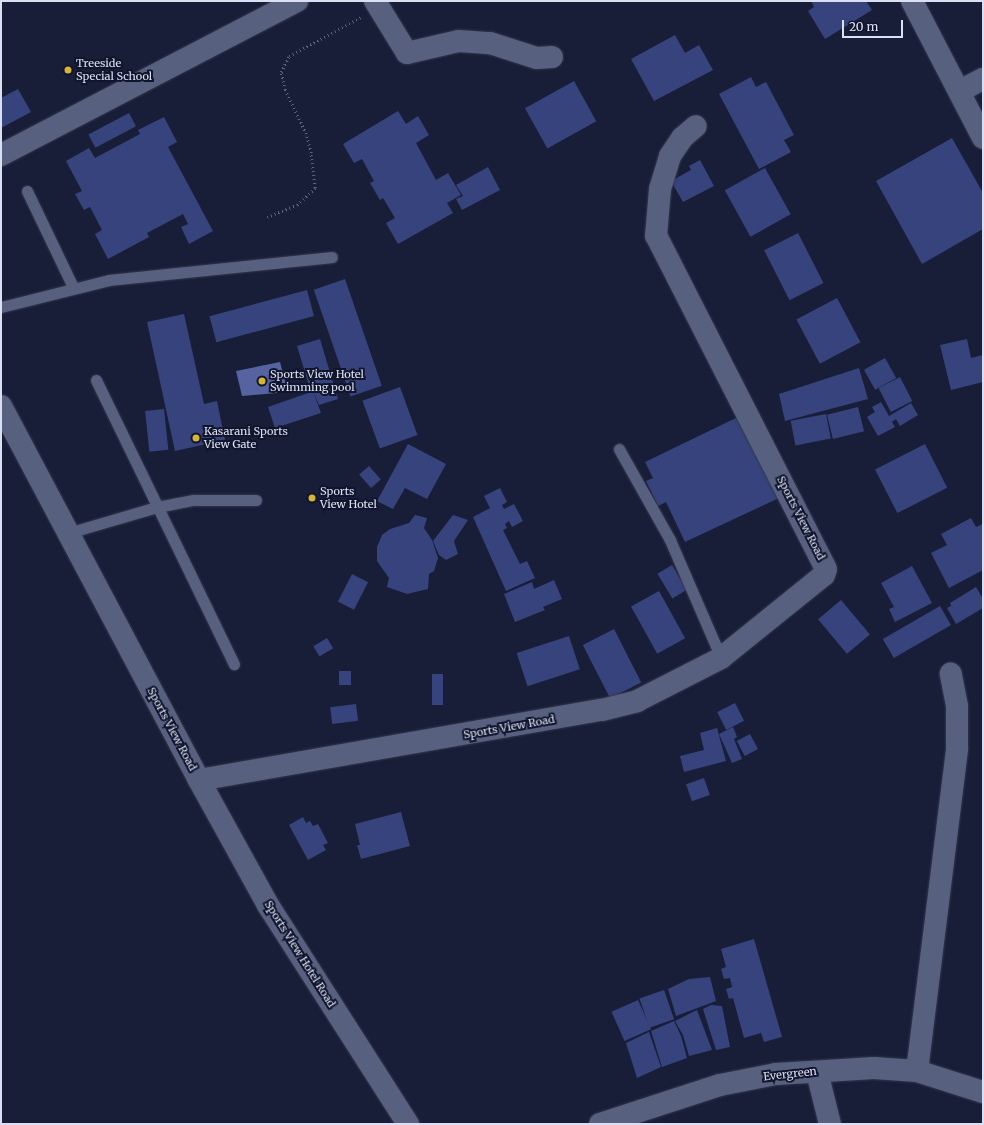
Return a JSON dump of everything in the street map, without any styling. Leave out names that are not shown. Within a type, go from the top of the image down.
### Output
[{"type":"street","points":[[1,156],[297,1]]},
{"type":"street","points":[[912,1],[960,91],[983,138]]},
{"type":"street","points":[[377,4],[407,53],[446,42],[467,41],[490,43],[537,58],[552,57]]},
{"type":"street","points":[[960,91],[983,79]]},
{"type":"street","name":"Sports View Road","points":[[1,406],[199,780],[615,707],[637,701],[722,658],[824,575],[826,567],[656,236],[660,189],[670,156],[682,138],[696,126]]},
{"type":"street","points":[[917,1070],[957,748],[957,706],[951,674]]},
{"type":"street","name":"Sports View Hotel Road","points":[[199,780],[268,905],[408,1124]]},
{"type":"street","name":"Evergreen","points":[[600,1124],[720,1085],[776,1074],[874,1068],[917,1070],[983,1092]]},
{"type":"street","points":[[817,1072],[830,1124]]},
{"type":"lane","points":[[27,191],[73,287]]},
{"type":"lane","points":[[1,307],[73,287],[146,275],[332,257]]},
{"type":"lane","points":[[96,380],[234,664]]},
{"type":"lane","points":[[619,449],[670,540],[722,658]]},
{"type":"lane","points":[[68,533],[157,507],[193,500],[256,500]]},
{"type":"path","points":[[267,217],[297,205],[315,188],[312,159],[306,134],[285,90],[281,72],[289,56],[377,4]]},
{"type":"water","name":"Sports View Hotel Swimming pool","points":[[280,362],[288,392],[242,396],[236,371]]},
{"type":"building","points":[[811,1],[866,1],[872,10],[825,39],[808,11],[814,7]]},
{"type":"building","points":[[675,35],[685,53],[699,45],[713,70],[654,101],[631,59]]},
{"type":"building","points":[[751,77],[756,87],[766,82],[794,135],[784,140],[791,152],[759,169],[719,94]]},
{"type":"building","points":[[574,81],[596,121],[547,148],[525,108]]},
{"type":"building","points":[[18,89],[31,112],[1,128],[1,98]]},
{"type":"building","points":[[398,111],[406,124],[418,116],[429,135],[416,143],[436,180],[448,173],[461,195],[447,203],[453,213],[398,244],[386,223],[395,218],[383,198],[380,200],[370,183],[374,181],[362,159],[354,163],[343,144]]},
{"type":"building","points":[[129,113],[136,126],[95,148],[88,135]]},
{"type":"building","points":[[164,117],[177,142],[168,147],[213,231],[189,244],[181,227],[188,224],[183,214],[147,233],[149,237],[108,259],[95,234],[102,230],[90,207],[84,210],[75,194],[82,191],[66,161],[89,148],[95,158],[140,134],[138,130]]},
{"type":"building","points":[[952,138],[983,193],[983,229],[922,264],[876,181]]},
{"type":"building","points":[[700,160],[714,186],[683,202],[671,181],[691,170],[689,166]]},
{"type":"building","points":[[488,167],[500,190],[462,210],[456,199],[463,196],[456,185]]},
{"type":"building","points":[[765,168],[791,214],[750,237],[725,190]]},
{"type":"building","points":[[798,233],[823,283],[790,300],[764,250]]},
{"type":"building","points":[[345,279],[382,386],[351,397],[314,290]]},
{"type":"building","points":[[307,290],[314,316],[216,342],[209,316]]},
{"type":"building","points":[[837,298],[860,342],[820,364],[796,320]]},
{"type":"building","points":[[184,314],[204,404],[217,401],[225,440],[175,451],[147,322]]},
{"type":"building","points":[[320,339],[338,399],[319,405],[313,391],[321,413],[275,428],[268,407],[311,392],[297,346]]},
{"type":"building","points":[[967,339],[971,358],[983,355],[983,382],[951,390],[940,345]]},
{"type":"building","points":[[885,358],[896,378],[875,390],[864,370]]},
{"type":"building","points":[[859,368],[868,399],[785,421],[779,394]]},
{"type":"building","points":[[900,377],[912,401],[891,412],[879,388]]},
{"type":"building","points":[[400,387],[417,435],[380,449],[362,401]]},
{"type":"building","points":[[881,402],[889,416],[911,403],[918,415],[900,426],[896,419],[892,422],[895,427],[878,436],[867,417],[875,412],[872,407]]},
{"type":"building","points":[[858,407],[864,431],[833,439],[827,415]]},
{"type":"building","points":[[164,409],[168,450],[149,452],[145,411]]},
{"type":"building","points":[[826,414],[831,439],[795,445],[791,421]]},
{"type":"building","points":[[740,416],[779,498],[685,542],[666,502],[658,506],[646,481],[653,478],[645,462]]},
{"type":"building","points":[[408,444],[446,464],[427,499],[405,488],[393,509],[377,501]]},
{"type":"building","points":[[925,444],[947,488],[897,513],[875,469]]},
{"type":"building","points":[[369,466],[381,480],[371,488],[359,475]]},
{"type":"building","points":[[500,488],[507,502],[502,505],[504,509],[514,504],[523,521],[512,527],[509,521],[505,524],[507,528],[503,530],[520,564],[527,561],[535,578],[506,591],[473,517],[490,508],[484,496]]},
{"type":"building","points":[[415,515],[427,518],[424,528],[432,540],[438,558],[434,571],[429,574],[428,589],[407,594],[387,587],[389,578],[377,561],[377,547],[382,535],[390,529],[409,523]]},
{"type":"building","points":[[453,515],[468,520],[454,541],[458,554],[446,560],[439,555],[433,541]]},
{"type":"building","points":[[971,518],[976,527],[983,524],[983,570],[949,588],[931,553],[947,545],[941,534]]},
{"type":"building","points":[[672,565],[687,590],[672,599],[657,574]]},
{"type":"building","points":[[912,566],[932,603],[895,622],[889,609],[894,607],[881,583]]},
{"type":"building","points":[[352,574],[368,582],[354,610],[338,602]]},
{"type":"building","points":[[554,580],[562,599],[543,607],[545,610],[515,622],[504,594],[532,582],[534,589]]},
{"type":"building","points":[[976,587],[983,599],[983,608],[956,624],[947,608],[951,606],[950,603]]},
{"type":"building","points":[[659,591],[685,638],[657,654],[631,607]]},
{"type":"building","points":[[841,600],[870,634],[847,654],[818,619]]},
{"type":"building","points":[[940,606],[951,625],[894,658],[883,639]]},
{"type":"building","points":[[614,629],[641,682],[610,698],[583,645]]},
{"type":"building","points":[[569,636],[580,669],[528,686],[517,653]]},
{"type":"building","points":[[327,638],[333,648],[319,657],[313,646]]},
{"type":"building","points":[[339,671],[351,671],[351,685],[339,685]]},
{"type":"building","points":[[432,674],[443,674],[443,705],[432,705]]},
{"type":"building","points":[[735,703],[744,721],[726,730],[717,712]]},
{"type":"building","points":[[356,704],[358,721],[332,724],[330,707]]},
{"type":"building","points":[[733,727],[737,737],[734,739],[742,759],[732,763],[719,734]]},
{"type":"building","points":[[717,728],[726,761],[684,772],[680,756],[704,750],[700,733]]},
{"type":"building","points":[[750,734],[758,749],[745,756],[737,741]]},
{"type":"building","points":[[704,778],[710,795],[692,801],[686,784]]},
{"type":"building","points":[[401,812],[410,846],[361,859],[357,845],[360,845],[355,824]]},
{"type":"building","points":[[303,817],[306,823],[310,821],[313,826],[318,824],[328,843],[323,845],[326,850],[308,860],[289,825]]},
{"type":"building","points":[[754,939],[782,1037],[764,1042],[761,1033],[744,1038],[733,998],[729,999],[726,989],[732,987],[730,978],[724,979],[721,969],[726,967],[721,949]]},
{"type":"building","points":[[710,977],[716,1001],[676,1016],[668,989],[689,979]]},
{"type":"building","points":[[664,990],[674,1019],[650,1028],[639,998]]},
{"type":"building","points":[[638,1000],[651,1029],[625,1041],[612,1012]]},
{"type":"building","points":[[711,1005],[722,1006],[730,1047],[716,1050],[703,1009]]},
{"type":"building","points":[[697,1010],[712,1050],[689,1056],[683,1035],[675,1021]]},
{"type":"building","points":[[674,1021],[681,1036],[687,1058],[662,1067],[651,1031]]},
{"type":"building","points":[[649,1032],[661,1067],[637,1078],[626,1043]]},
{"type":"place","name":"Treeside Special School","points":[[68,70]]},
{"type":"place","name":"Sports View Hotel Swimming pool","points":[[262,381]]},
{"type":"place","name":"Kasarani Sports View Gate","points":[[196,438]]},
{"type":"place","name":"Sports View Hotel","points":[[312,498]]}]
